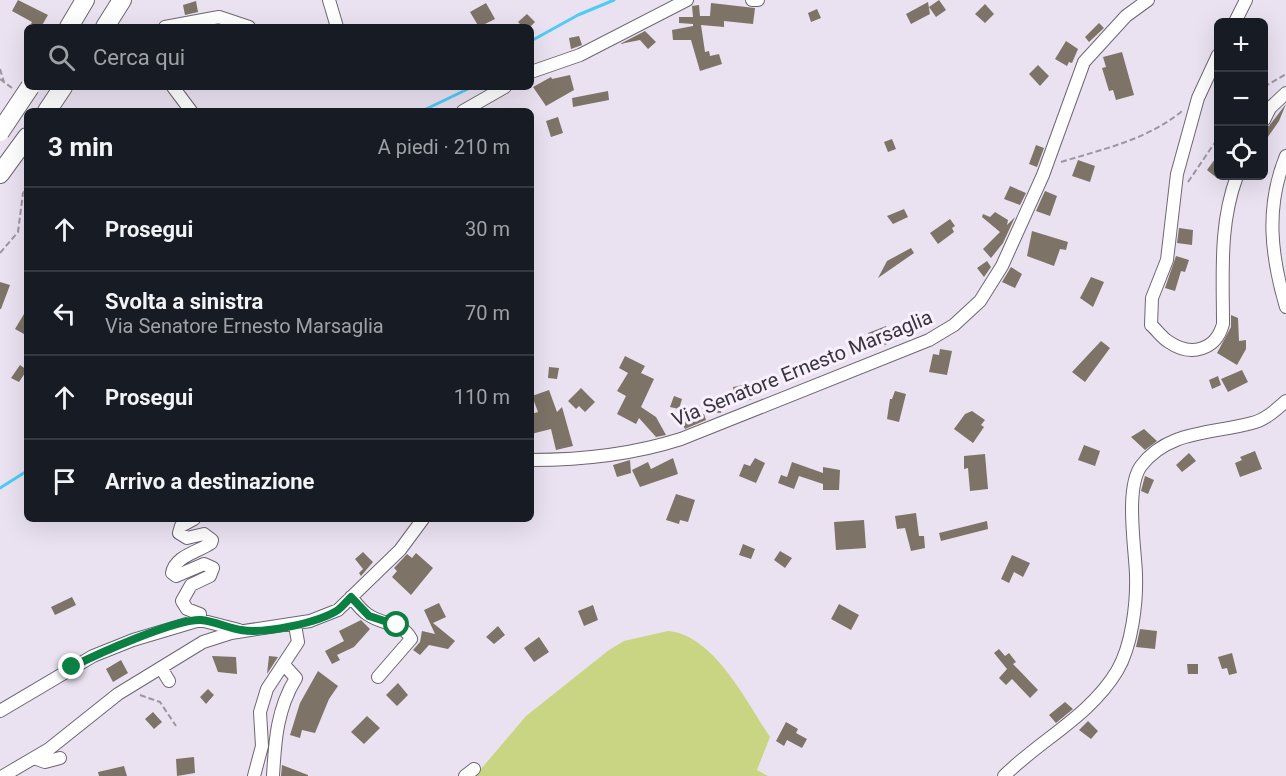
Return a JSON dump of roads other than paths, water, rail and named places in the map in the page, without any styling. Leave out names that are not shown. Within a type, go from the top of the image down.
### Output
[{"type":"highway","points":[[71,24],[85,0]]},
{"type":"highway","points":[[107,24],[122,0]]},
{"type":"highway","points":[[0,132],[28,90]]},
{"type":"highway","points":[[48,108],[61,90]]},
{"type":"highway","points":[[0,174],[24,141]]},
{"type":"street","points":[[329,0],[336,24]]},
{"type":"street","points":[[534,71],[580,55],[687,0]]},
{"type":"street","points":[[752,0],[758,0]]},
{"type":"street","name":"Via Senatore Ernesto Marsaglia","points":[[534,460],[561,460],[653,448],[765,407],[929,340],[954,325],[980,302],[1002,266],[1043,175],[1083,63],[1126,16],[1148,0]]},
{"type":"street","points":[[1237,18],[1246,0]]},
{"type":"street","points":[[181,24],[219,17],[240,24]]},
{"type":"street","points":[[1214,64],[1198,98],[1172,197],[1167,260],[1152,298],[1151,325],[1171,344],[1198,348],[1213,344],[1220,338],[1223,324],[1222,238],[1227,204],[1236,180]]},
{"type":"street","points":[[175,90],[189,108]]},
{"type":"street","points":[[468,108],[500,90]]},
{"type":"street","points":[[1268,111],[1286,93]]},
{"type":"street","points":[[1286,156],[1274,198],[1271,238],[1277,276],[1286,307]]},
{"type":"street","points":[[1004,776],[1080,714],[1118,671],[1128,641],[1135,588],[1133,494],[1139,469],[1155,450],[1181,437],[1254,423],[1286,401]]},
{"type":"street","points":[[188,522],[181,526],[179,533],[187,538],[204,534],[212,540],[181,559],[173,567],[172,573],[177,576],[204,564],[213,568],[210,576],[191,585],[182,601],[188,609],[200,614],[200,620]]},
{"type":"street","points":[[3,776],[49,749],[118,694],[202,642],[243,631],[296,625],[338,610],[400,550],[421,522]]},
{"type":"street","points":[[351,597],[369,616],[397,625],[407,631],[411,639],[378,677]]},
{"type":"street","points":[[0,711],[93,656],[166,629],[200,620],[243,631]]},
{"type":"street","points":[[254,776],[262,746],[260,712],[267,690],[285,666],[298,642],[296,625]]},
{"type":"street","points":[[273,776],[275,735],[284,698],[296,678],[285,666]]},
{"type":"street","points":[[161,668],[169,681]]},
{"type":"street","points":[[34,758],[45,762],[60,758]]},
{"type":"waterway","points":[[534,39],[578,15],[614,0]]},
{"type":"waterway","points":[[428,108],[466,90]]},
{"type":"waterway","points":[[0,488],[24,473]]}]
